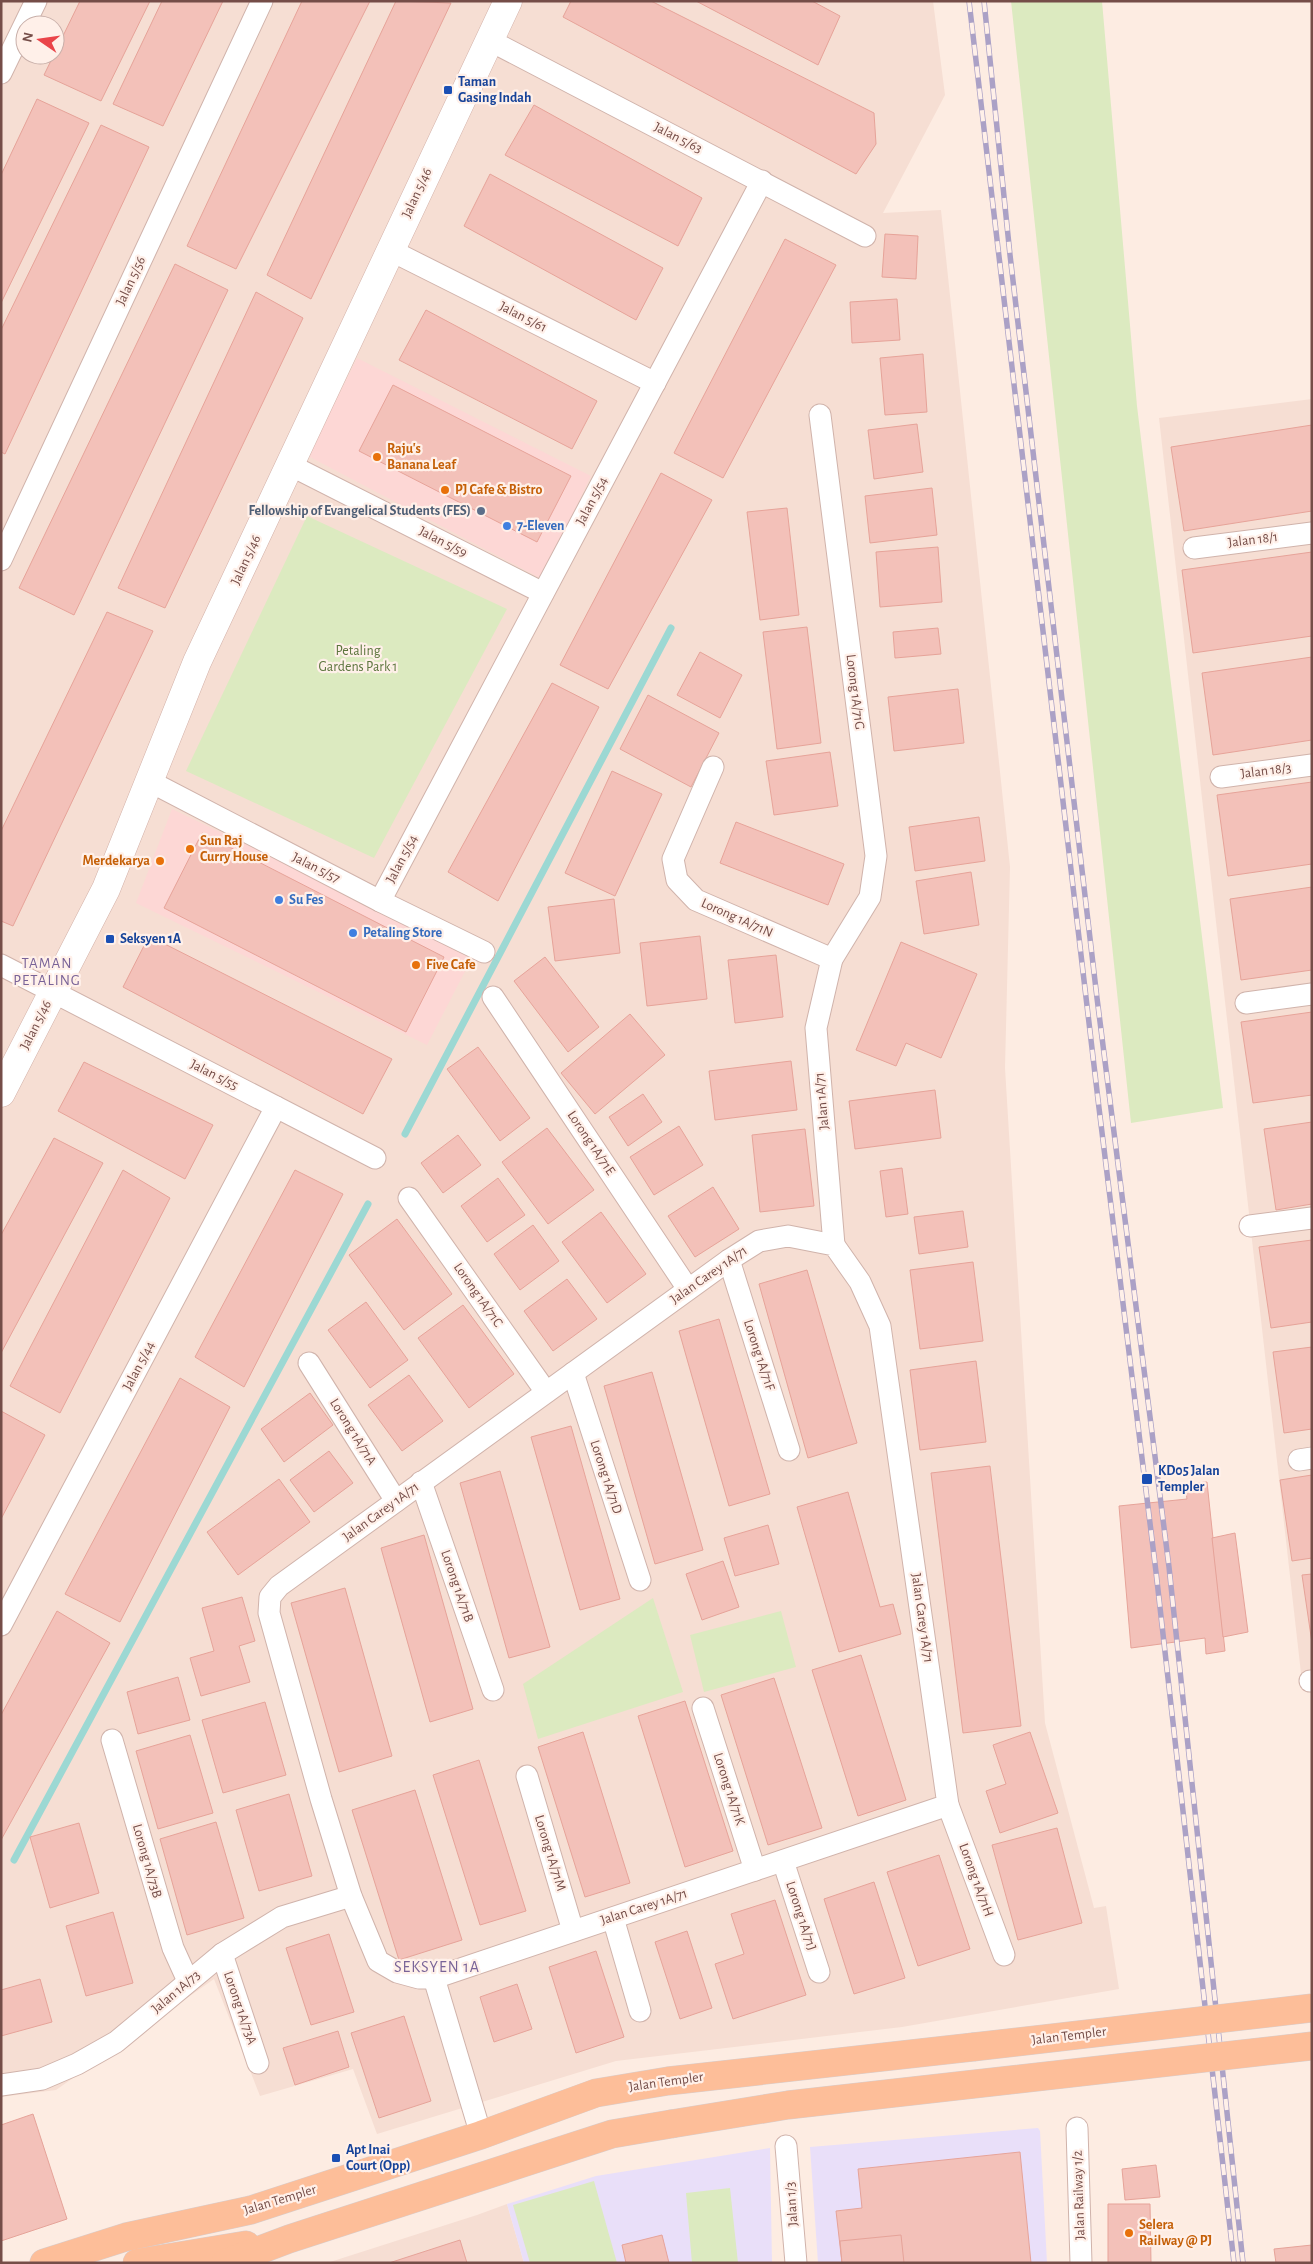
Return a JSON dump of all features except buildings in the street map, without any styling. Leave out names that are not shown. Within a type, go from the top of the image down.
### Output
[{"type":"main road","name":"Jalan Templer","points":[[44,2263],[126,2237],[251,2210],[481,2134],[596,2093],[668,2081],[1312,2008]]},
{"type":"main road","points":[[225,2263],[289,2238],[612,2134],[788,2105],[1312,2046]]},
{"type":"main road","points":[[136,2263],[289,2238]]},
{"type":"street","points":[[1,73],[36,1]]},
{"type":"street","name":"Jalan 5/56","points":[[1,560],[262,1]]},
{"type":"street","name":"Jalan 5/46","points":[[1,1093],[106,889],[197,662],[508,1]]},
{"type":"street","name":"Jalan 5/63","points":[[489,40],[865,236]]},
{"type":"street","name":"Jalan 5/54","points":[[380,901],[762,181]]},
{"type":"street","name":"Jalan 5/61","points":[[390,250],[655,383]]},
{"type":"street","name":"Lorong 1A/71G","points":[[820,415],[876,856],[870,897],[832,959]]},
{"type":"street","name":"Jalan 5/59","points":[[290,465],[544,593]]},
{"type":"street","name":"Jalan 18/1","points":[[1194,548],[1312,533]]},
{"type":"street","name":"Jalan 18/3","points":[[1220,777],[1312,765]]},
{"type":"street","name":"Lorong 1A/71N","points":[[714,767],[673,859],[677,880],[696,900],[832,959]]},
{"type":"street","name":"Jalan 5/57","points":[[149,782],[380,901],[484,952]]},
{"type":"street","name":"Jalan 1A/71","points":[[832,959],[816,1028],[834,1244]]},
{"type":"street","name":"Jalan 5/55","points":[[1,965],[375,1158]]},
{"type":"street","points":[[1246,1003],[1312,994]]},
{"type":"street","name":"Lorong 1A/71E","points":[[493,997],[688,1289]]},
{"type":"street","name":"Jalan 5/44","points":[[1,1625],[276,1107]]},
{"type":"street","name":"Lorong 1A/71C","points":[[409,1198],[546,1392]]},
{"type":"street","points":[[1250,1226],[1312,1218]]},
{"type":"street","name":"Jalan Carey 1A/71","points":[[788,1236],[834,1244],[860,1282],[880,1326],[948,1805],[434,1978],[419,1978],[397,1972],[378,1961],[351,1896],[321,1799],[268,1605],[270,1597],[279,1586],[728,1260],[759,1241],[788,1236]]},
{"type":"street","name":"Lorong 1A/71F","points":[[728,1260],[789,1450]]},
{"type":"street","name":"Lorong 1A/71A","points":[[309,1363],[396,1501]]},
{"type":"street","name":"Lorong 1A/71D","points":[[573,1373],[640,1580]]},
{"type":"street","name":"Lorong 1A/71B","points":[[422,1482],[493,1690]]},
{"type":"street","name":"Lorong 1A/71K","points":[[703,1708],[755,1870]]},
{"type":"street","name":"Lorong 1A/73B","points":[[112,1740],[173,1948],[188,1982]]},
{"type":"street","name":"Lorong 1A/71M","points":[[526,1776],[573,1931]]},
{"type":"street","name":"Lorong 1A/71H","points":[[948,1805],[1004,1955]]},
{"type":"street","name":"Lorong 1A/71J","points":[[783,1861],[819,1972]]},
{"type":"street","name":"Jalan 1A/73","points":[[1,2085],[42,2079],[77,2064],[116,2042],[222,1954],[282,1917],[351,1896]]},
{"type":"street","points":[[613,1918],[640,2011]]},
{"type":"street","name":"Lorong 1A/73A","points":[[222,1954],[258,2063]]},
{"type":"street","points":[[434,1978],[481,2134]]},
{"type":"street","name":"Jalan Railway 1/2","points":[[1077,2128],[1081,2263]]},
{"type":"street","name":"Jalan 1/3","points":[[786,2146],[796,2263]]},
{"type":"shaded area","points":[[1,1],[933,1],[945,95],[883,213],[941,210],[1010,867],[1005,1068],[1045,1723],[1094,1908],[1106,1906],[1119,1989],[902,2027],[616,2061],[377,2134],[353,2069],[260,2096],[214,1979],[56,2090],[1,2097]]},
{"type":"shaded area","points":[[357,358],[591,476],[542,579],[308,456]]},
{"type":"shaded area","points":[[1312,399],[1312,1690],[1303,1691],[1159,418]]},
{"type":"shaded area","points":[[172,809],[474,954],[427,1045],[136,903]]},
{"type":"shaded area","points":[[1038,2128],[1040,2131],[1047,2263],[818,2263],[810,2147]]},
{"type":"shaded area","points":[[770,2148],[772,2263],[524,2263],[507,2204],[596,2176]]},
{"type":"shaded area","points":[[507,2204],[524,2263],[327,2263],[477,2215]]},
{"type":"green space","points":[[1011,1],[1102,1],[1137,406],[1223,1108],[1131,1123]]},
{"type":"green space","name":"Petaling Gardens Park 1","points":[[307,516],[507,609],[374,858],[186,771]]},
{"type":"green space","points":[[653,1598],[683,1692],[538,1739],[523,1684]]},
{"type":"green space","points":[[781,1611],[796,1667],[704,1692],[690,1635]]},
{"type":"green space","points":[[594,2181],[617,2263],[530,2263],[513,2205]]},
{"type":"green space","points":[[730,2188],[738,2263],[692,2263],[686,2193]]},
{"type":"waterway","points":[[405,1134],[671,628]]},
{"type":"waterway","points":[[14,1860],[368,1204]]},
{"type":"railway","points":[[969,1],[1099,1108],[1156,1572],[1234,2263]]},
{"type":"railway","points":[[984,1],[1010,255],[1097,998],[1169,1567],[1243,2263]]},
{"type":"place","name":"Taman Gasing Indah","points":[[448,90]]},
{"type":"place","name":"Raju's Banana Leaf","points":[[377,457]]},
{"type":"place","name":"PJ Cafe & Bistro","points":[[445,490]]},
{"type":"place","name":"Fellowship of Evangelical Students (FES)","points":[[481,511]]},
{"type":"place","name":"7-Eleven","points":[[507,526]]},
{"type":"place","name":"Sun Raj Curry House","points":[[190,849]]},
{"type":"place","name":"Merdekarya","points":[[160,861]]},
{"type":"place","name":"Su Fes","points":[[279,900]]},
{"type":"place","name":"Petaling Store","points":[[353,933]]},
{"type":"place","name":"Seksyen 1A","points":[[110,939]]},
{"type":"place","name":"Five Cafe","points":[[416,965]]},
{"type":"place","name":"KD05 Jalan Templer","points":[[1147,1479]]},
{"type":"place","name":"Apt Inai Court (Opp)","points":[[336,2158]]},
{"type":"place","name":"Selera Railway @ PJ","points":[[1129,2233]]},
{"type":"district","name":"TAMAN PETALING","points":[[47,972]]},
{"type":"district","name":"SEKSYEN 1A","points":[[437,1967]]}]
